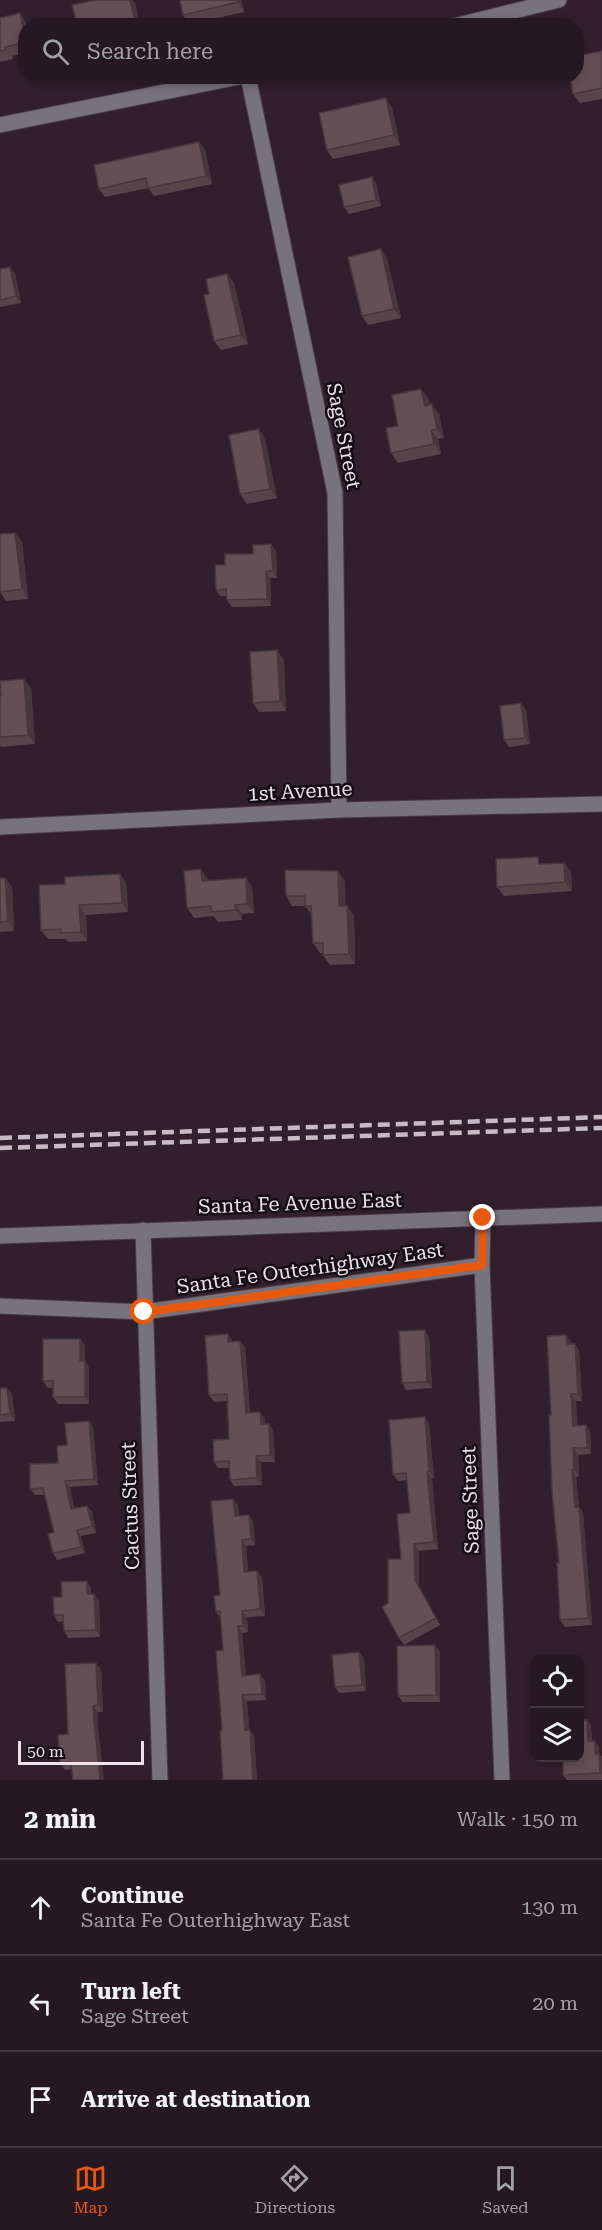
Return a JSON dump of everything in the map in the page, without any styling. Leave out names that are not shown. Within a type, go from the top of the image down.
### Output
[{"type":"street","points":[[486,18],[559,0]]},
{"type":"street","points":[[0,125],[204,84]]},
{"type":"street","name":"Sage Street","points":[[250,84],[335,492],[339,810]]},
{"type":"street","name":"1st Avenue","points":[[0,827],[339,810],[602,804]]},
{"type":"street","name":"Santa Fe Avenue East","points":[[0,1236],[602,1214]]},
{"type":"street","name":"Sage Street","points":[[483,1218],[482,1265],[502,1780]]},
{"type":"street","name":"Cactus Street","points":[[142,1230],[160,1780]]},
{"type":"street","name":"Santa Fe Outerhighway East","points":[[0,1306],[144,1312],[482,1265]]},
{"type":"building","points":[[95,0],[130,0],[134,18],[75,18],[72,5]]},
{"type":"building","points":[[180,0],[237,0],[238,2],[183,15]]},
{"type":"building","points":[[20,13],[21,18],[18,18],[18,44],[5,47],[6,50],[0,51],[0,18]]},
{"type":"building","points":[[602,51],[602,88],[573,94],[571,84],[584,84],[584,54]]},
{"type":"building","points":[[386,98],[394,135],[327,150],[319,113]]},
{"type":"building","points":[[199,142],[206,176],[148,188],[146,178],[99,189],[94,165]]},
{"type":"building","points":[[372,177],[376,200],[344,207],[339,185]]},
{"type":"building","points":[[381,249],[394,309],[362,316],[348,257]]},
{"type":"building","points":[[10,267],[16,296],[0,300],[0,269]]},
{"type":"building","points":[[227,274],[241,335],[214,341],[204,295],[209,294],[206,279]]},
{"type":"building","points":[[421,389],[425,406],[432,404],[437,429],[431,430],[434,444],[391,453],[386,428],[398,426],[392,395]]},
{"type":"building","points":[[259,429],[270,489],[240,494],[229,435]]},
{"type":"building","points":[[15,533],[22,589],[0,592],[0,534]]},
{"type":"building","points":[[271,544],[273,571],[266,571],[267,599],[227,600],[226,589],[216,590],[215,565],[225,565],[225,554],[253,554],[253,545]]},
{"type":"building","points":[[277,650],[280,701],[253,703],[250,652]]},
{"type":"building","points":[[24,679],[28,735],[0,737],[0,681]]},
{"type":"building","points":[[521,703],[525,738],[504,740],[500,706]]},
{"type":"building","points":[[538,857],[539,864],[564,863],[565,882],[497,887],[496,859]]},
{"type":"building","points":[[201,869],[202,881],[246,878],[247,904],[235,905],[236,910],[211,912],[211,906],[187,908],[184,871]]},
{"type":"building","points":[[285,870],[338,871],[339,906],[347,906],[349,954],[323,955],[323,943],[313,943],[311,906],[305,906],[305,896],[286,896]]},
{"type":"building","points":[[120,874],[122,903],[79,905],[81,932],[61,933],[61,929],[41,930],[39,885],[65,884],[65,877]]},
{"type":"building","points":[[0,878],[5,878],[8,921],[0,922]]},
{"type":"building","points":[[425,1330],[427,1382],[402,1383],[399,1331]]},
{"type":"building","points":[[228,1334],[228,1342],[240,1341],[246,1413],[260,1412],[261,1424],[269,1424],[270,1455],[256,1456],[257,1478],[230,1480],[229,1461],[214,1462],[213,1440],[229,1439],[227,1394],[209,1395],[205,1336]]},
{"type":"building","points":[[566,1335],[567,1344],[575,1344],[578,1394],[571,1394],[573,1426],[586,1425],[587,1448],[573,1448],[574,1470],[572,1470],[575,1507],[579,1507],[588,1618],[560,1620],[557,1563],[559,1563],[552,1492],[547,1336]]},
{"type":"building","points":[[43,1339],[80,1339],[80,1361],[85,1361],[85,1397],[53,1397],[53,1381],[43,1381]]},
{"type":"building","points":[[0,1388],[7,1388],[10,1414],[0,1415]]},
{"type":"building","points":[[425,1417],[429,1471],[427,1472],[434,1542],[414,1544],[415,1580],[436,1618],[399,1638],[382,1607],[388,1603],[388,1559],[401,1559],[397,1514],[410,1513],[406,1473],[393,1474],[389,1420]]},
{"type":"building","points":[[89,1421],[94,1479],[65,1481],[71,1509],[87,1506],[92,1526],[77,1530],[81,1547],[53,1553],[48,1534],[54,1532],[43,1488],[30,1489],[30,1464],[58,1463],[57,1446],[67,1445],[65,1423]]},
{"type":"building","points":[[233,1499],[235,1516],[249,1515],[251,1539],[242,1540],[244,1572],[257,1571],[260,1609],[242,1611],[243,1626],[238,1626],[242,1676],[260,1674],[262,1694],[242,1695],[245,1730],[250,1730],[253,1780],[223,1780],[216,1651],[223,1650],[220,1611],[216,1612],[214,1596],[220,1595],[211,1501]]},
{"type":"building","points":[[87,1581],[87,1594],[94,1594],[96,1630],[64,1631],[63,1615],[54,1615],[53,1597],[62,1597],[61,1582]]},
{"type":"building","points":[[435,1645],[436,1695],[398,1696],[397,1646]]},
{"type":"building","points":[[359,1652],[362,1685],[335,1687],[332,1655]]},
{"type":"building","points":[[96,1663],[98,1705],[93,1706],[100,1780],[73,1780],[71,1762],[60,1763],[58,1735],[68,1734],[65,1664]]},
{"type":"building","points":[[584,1720],[587,1720],[588,1741],[595,1741],[595,1754],[599,1753],[600,1773],[563,1775],[563,1762],[584,1762]]},
{"type":"railway","points":[[0,1138],[602,1117]]},
{"type":"railway","points":[[0,1148],[602,1128]]},
{"type":"route","points":[[144,1312],[482,1265],[483,1218]]}]
